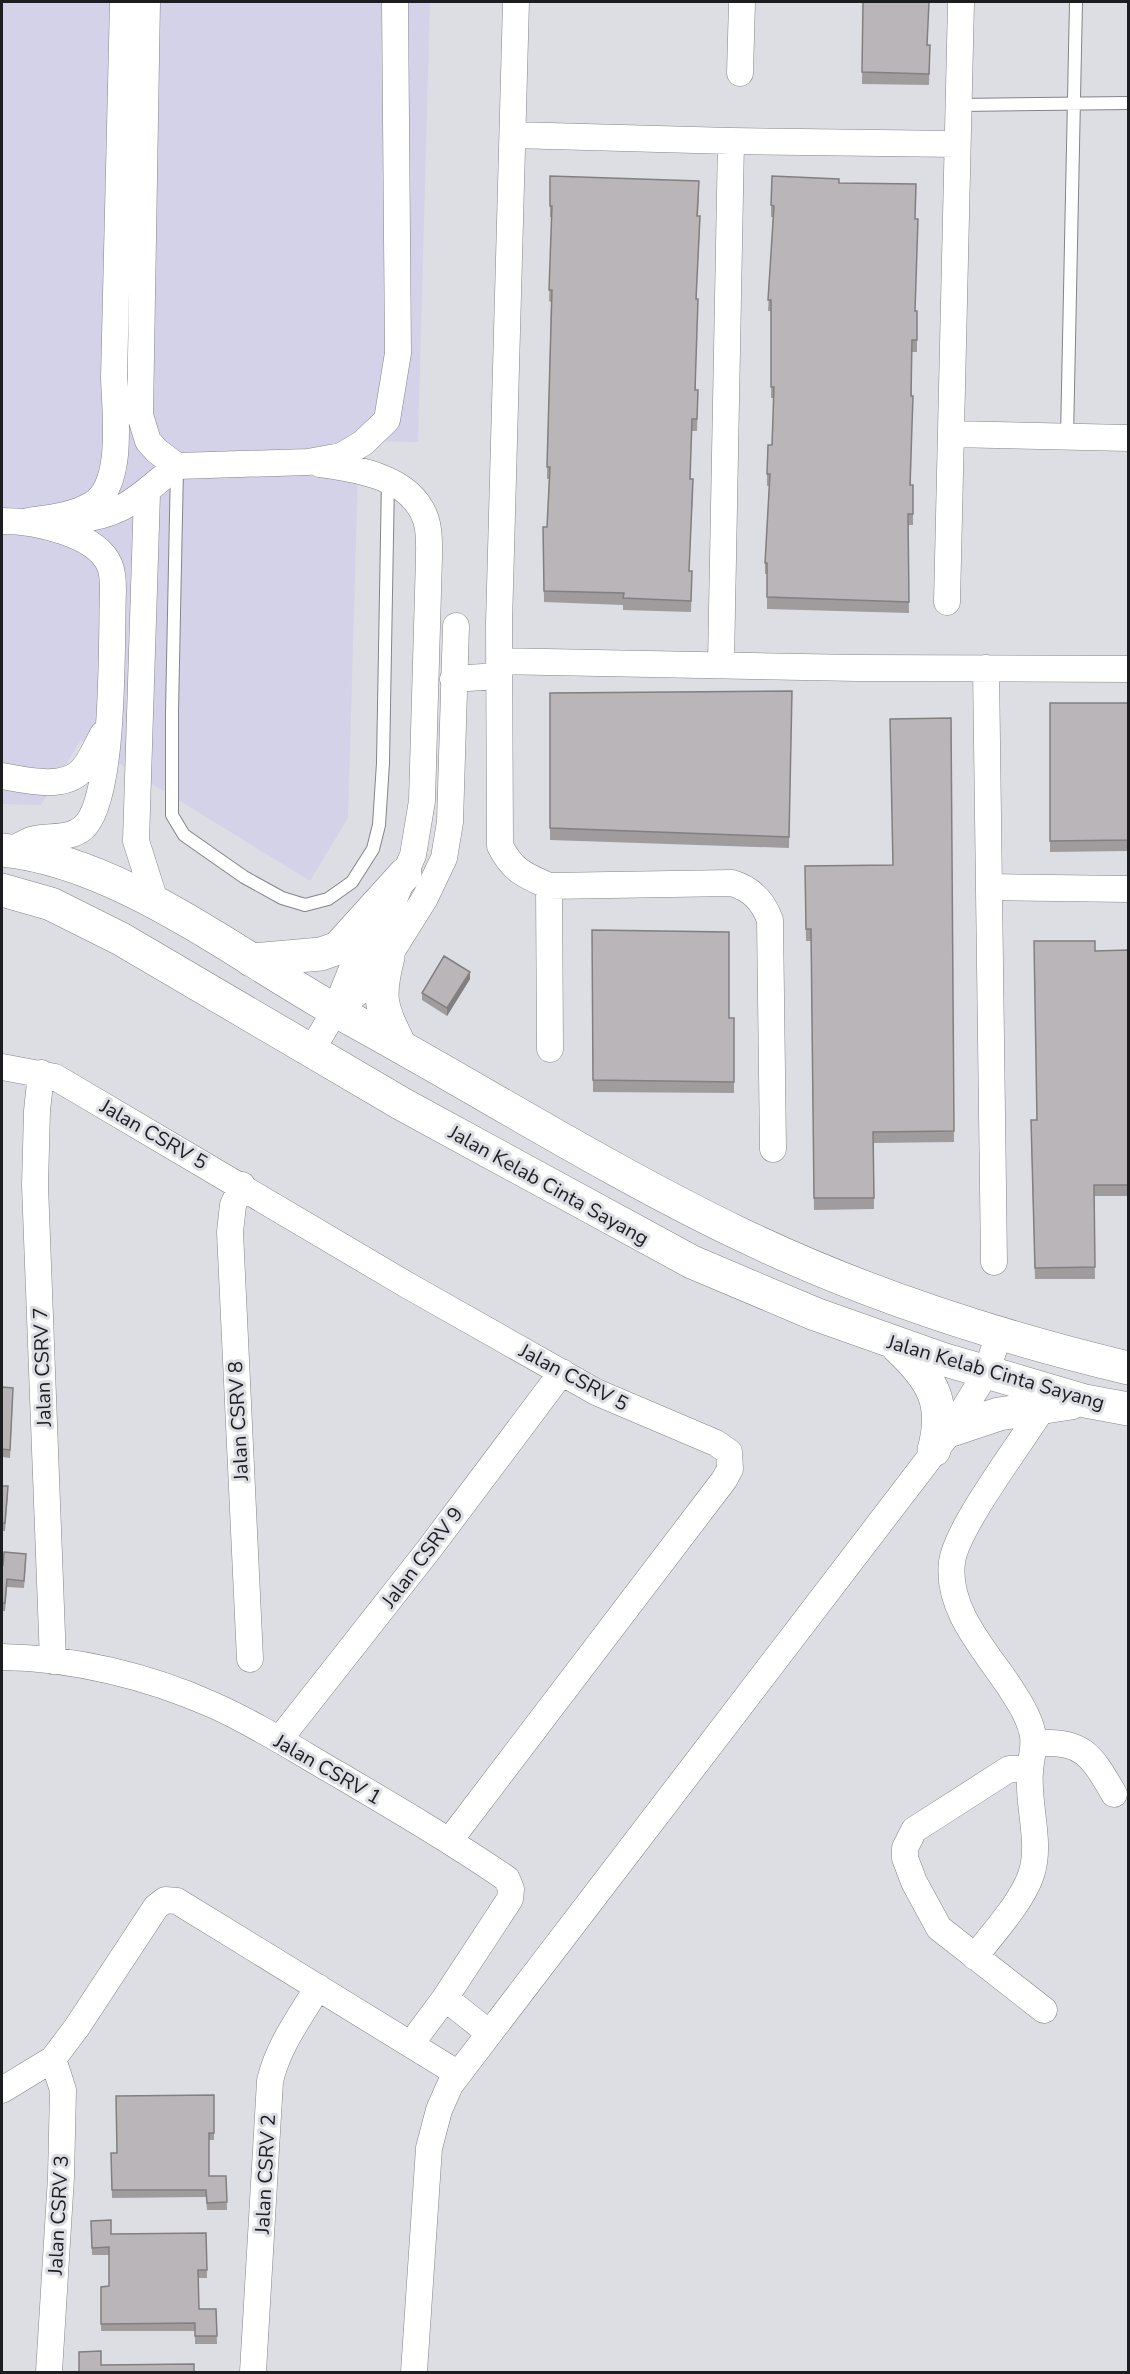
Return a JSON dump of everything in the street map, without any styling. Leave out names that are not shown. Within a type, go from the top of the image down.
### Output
[{"type":"main road","name":"Jalan Kelab Cinta Sayang","points":[[6,850],[51,860],[103,879],[156,904],[336,1011],[672,1200],[742,1235],[892,1297],[999,1334],[1128,1368]]},
{"type":"main road","points":[[251,960],[321,954],[338,948],[405,874]]},
{"type":"main road","name":"Jalan Kelab Cinta Sayang","points":[[2,890],[51,904],[121,939],[311,1051],[692,1262],[815,1314],[894,1343],[986,1373],[1085,1401],[1128,1409]]},
{"type":"main road","points":[[388,957],[381,985],[381,1002],[400,1046]]},
{"type":"main road","points":[[894,1343],[923,1371],[935,1396],[943,1440],[983,1418],[1044,1406],[1085,1401]]},
{"type":"street","points":[[28,521],[61,516],[91,505],[106,490],[112,473],[116,429],[114,378],[123,2]]},
{"type":"street","points":[[147,2],[140,414],[148,441],[177,466],[308,462],[340,456],[363,443],[387,420],[393,397],[398,353],[395,2]]},
{"type":"street","points":[[516,2],[498,668],[500,846],[509,864],[523,874],[549,886],[732,883],[751,892],[761,902],[770,920],[773,1149]]},
{"type":"street","points":[[740,73],[742,2]]},
{"type":"street","points":[[947,602],[961,2]]},
{"type":"street","points":[[513,135],[957,144]]},
{"type":"street","points":[[721,663],[731,141]]},
{"type":"street","points":[[951,434],[1128,438]]},
{"type":"street","points":[[308,462],[362,470],[388,480],[414,502],[427,521],[429,557],[422,801],[413,855],[380,926],[351,971],[336,1011],[311,1051]]},
{"type":"street","points":[[2,521],[63,522],[97,518],[123,509],[147,494],[177,466]]},
{"type":"street","points":[[147,494],[136,841],[156,904]]},
{"type":"street","points":[[6,850],[31,840],[74,834],[85,826],[95,811],[102,789],[108,725],[113,590],[110,566],[103,555],[83,540],[28,521]]},
{"type":"street","points":[[427,627],[499,624]]},
{"type":"street","points":[[336,1011],[368,984],[388,957],[435,880],[449,839],[456,626]]},
{"type":"street","points":[[453,679],[498,668],[721,663],[1128,669]]},
{"type":"street","points":[[986,668],[994,1262]]},
{"type":"street","points":[[2,776],[54,782],[70,778],[80,773],[88,762],[108,725]]},
{"type":"street","points":[[549,886],[550,1049]]},
{"type":"street","points":[[989,887],[1128,889]]},
{"type":"street","name":"Jalan CSRV 5","points":[[2,1067],[41,1073],[74,1088],[242,1185],[406,1285],[562,1372],[623,1405],[724,1447],[729,1452],[730,1469],[450,1840]]},
{"type":"street","name":"Jalan CSRV 7","points":[[41,1073],[37,1111],[35,1185],[53,1661]]},
{"type":"street","name":"Jalan CSRV 8","points":[[242,1185],[233,1205],[230,1232],[250,1659]]},
{"type":"street","points":[[414,2373],[429,2148],[439,2110],[457,2073],[616,1870],[943,1440],[986,1373],[999,1334]]},
{"type":"street","name":"Jalan CSRV 9","points":[[279,1740],[430,1548],[562,1372]]},
{"type":"street","points":[[975,1958],[1025,1888],[1032,1874],[1034,1854],[1030,1769],[1034,1744],[1028,1720],[1009,1687],[979,1646],[965,1619],[953,1592],[952,1560],[973,1517],[1044,1406]]},
{"type":"street","name":"Jalan CSRV 1","points":[[2,1657],[91,1666],[212,1704],[279,1740],[450,1840],[507,1879],[511,1889],[510,1899],[445,1998],[411,2044]]},
{"type":"street","points":[[1034,1744],[1065,1744],[1085,1752],[1093,1758],[1114,1794]]},
{"type":"street","points":[[1030,1769],[1009,1769],[923,1824],[906,1841],[905,1858],[934,1922],[975,1958],[1044,2010]]},
{"type":"street","points":[[2,2090],[53,2059],[77,2027],[156,1907],[165,1900],[177,1901],[457,2073]]},
{"type":"street","name":"Jalan CSRV 2","points":[[253,2373],[270,2081],[275,2062],[284,2043],[318,1987]]},
{"type":"street","points":[[445,1998],[488,2032]]},
{"type":"street","name":"Jalan CSRV 3","points":[[49,2373],[61,2177],[63,2090],[53,2059]]},
{"type":"lane","points":[[1067,437],[1076,2]]},
{"type":"lane","points":[[959,105],[1128,103]]},
{"type":"lane","points":[[177,466],[172,815],[184,835],[244,877],[282,898],[305,906],[328,899],[352,882],[373,849],[379,825],[383,751],[388,480]]},
{"type":"shaded area","points":[[2,2],[430,2],[418,442],[359,441],[348,818],[310,881],[81,740],[41,805],[2,804]]},
{"type":"building","points":[[863,2],[929,2],[927,45],[930,45],[929,74],[862,72]]},
{"type":"building","points":[[550,176],[699,181],[695,390],[698,390],[697,419],[692,419],[690,479],[693,479],[689,571],[692,571],[691,601],[623,598],[624,593],[544,591],[543,527],[547,527],[550,467],[547,467],[552,290],[549,290],[552,206],[550,206]]},
{"type":"building","points":[[772,176],[839,179],[839,183],[916,184],[915,219],[918,219],[915,311],[917,311],[917,340],[912,340],[910,485],[913,485],[913,514],[908,514],[909,602],[767,597],[767,563],[765,563],[770,474],[767,474],[768,445],[772,445],[774,387],[771,387],[771,300],[768,300],[774,206],[771,205]]},
{"type":"building","points":[[792,691],[789,837],[550,828],[550,693]]},
{"type":"building","points":[[1050,703],[1128,703],[1128,840],[1050,841]]},
{"type":"building","points":[[951,718],[954,1131],[873,1132],[874,1198],[814,1198],[811,929],[806,929],[805,866],[893,865],[890,719]]},
{"type":"building","points":[[592,930],[729,932],[729,1018],[734,1018],[734,1082],[593,1080]]},
{"type":"building","points":[[1034,941],[1095,941],[1095,951],[1128,950],[1128,1185],[1094,1185],[1095,1267],[1035,1268],[1031,1120],[1037,1120]]},
{"type":"building","points":[[444,956],[470,972],[447,1008],[422,993]]},
{"type":"building","points":[[2,1387],[13,1388],[10,1450],[2,1449]]},
{"type":"building","points":[[2,1486],[8,1486],[5,1523],[2,1523]]},
{"type":"building","points":[[4,1552],[26,1554],[24,1581],[7,1579],[5,1603],[2,1603],[2,1565]]},
{"type":"building","points":[[214,2095],[214,2133],[209,2133],[209,2176],[226,2176],[227,2202],[207,2203],[206,2190],[112,2190],[111,2153],[117,2153],[116,2096]]},
{"type":"building","points":[[111,2220],[111,2234],[206,2233],[207,2270],[198,2270],[199,2309],[216,2309],[217,2336],[195,2336],[195,2323],[101,2324],[101,2287],[109,2286],[109,2247],[92,2248],[91,2221]]},
{"type":"building","points":[[101,2351],[101,2365],[194,2364],[194,2373],[79,2373],[79,2352]]}]
